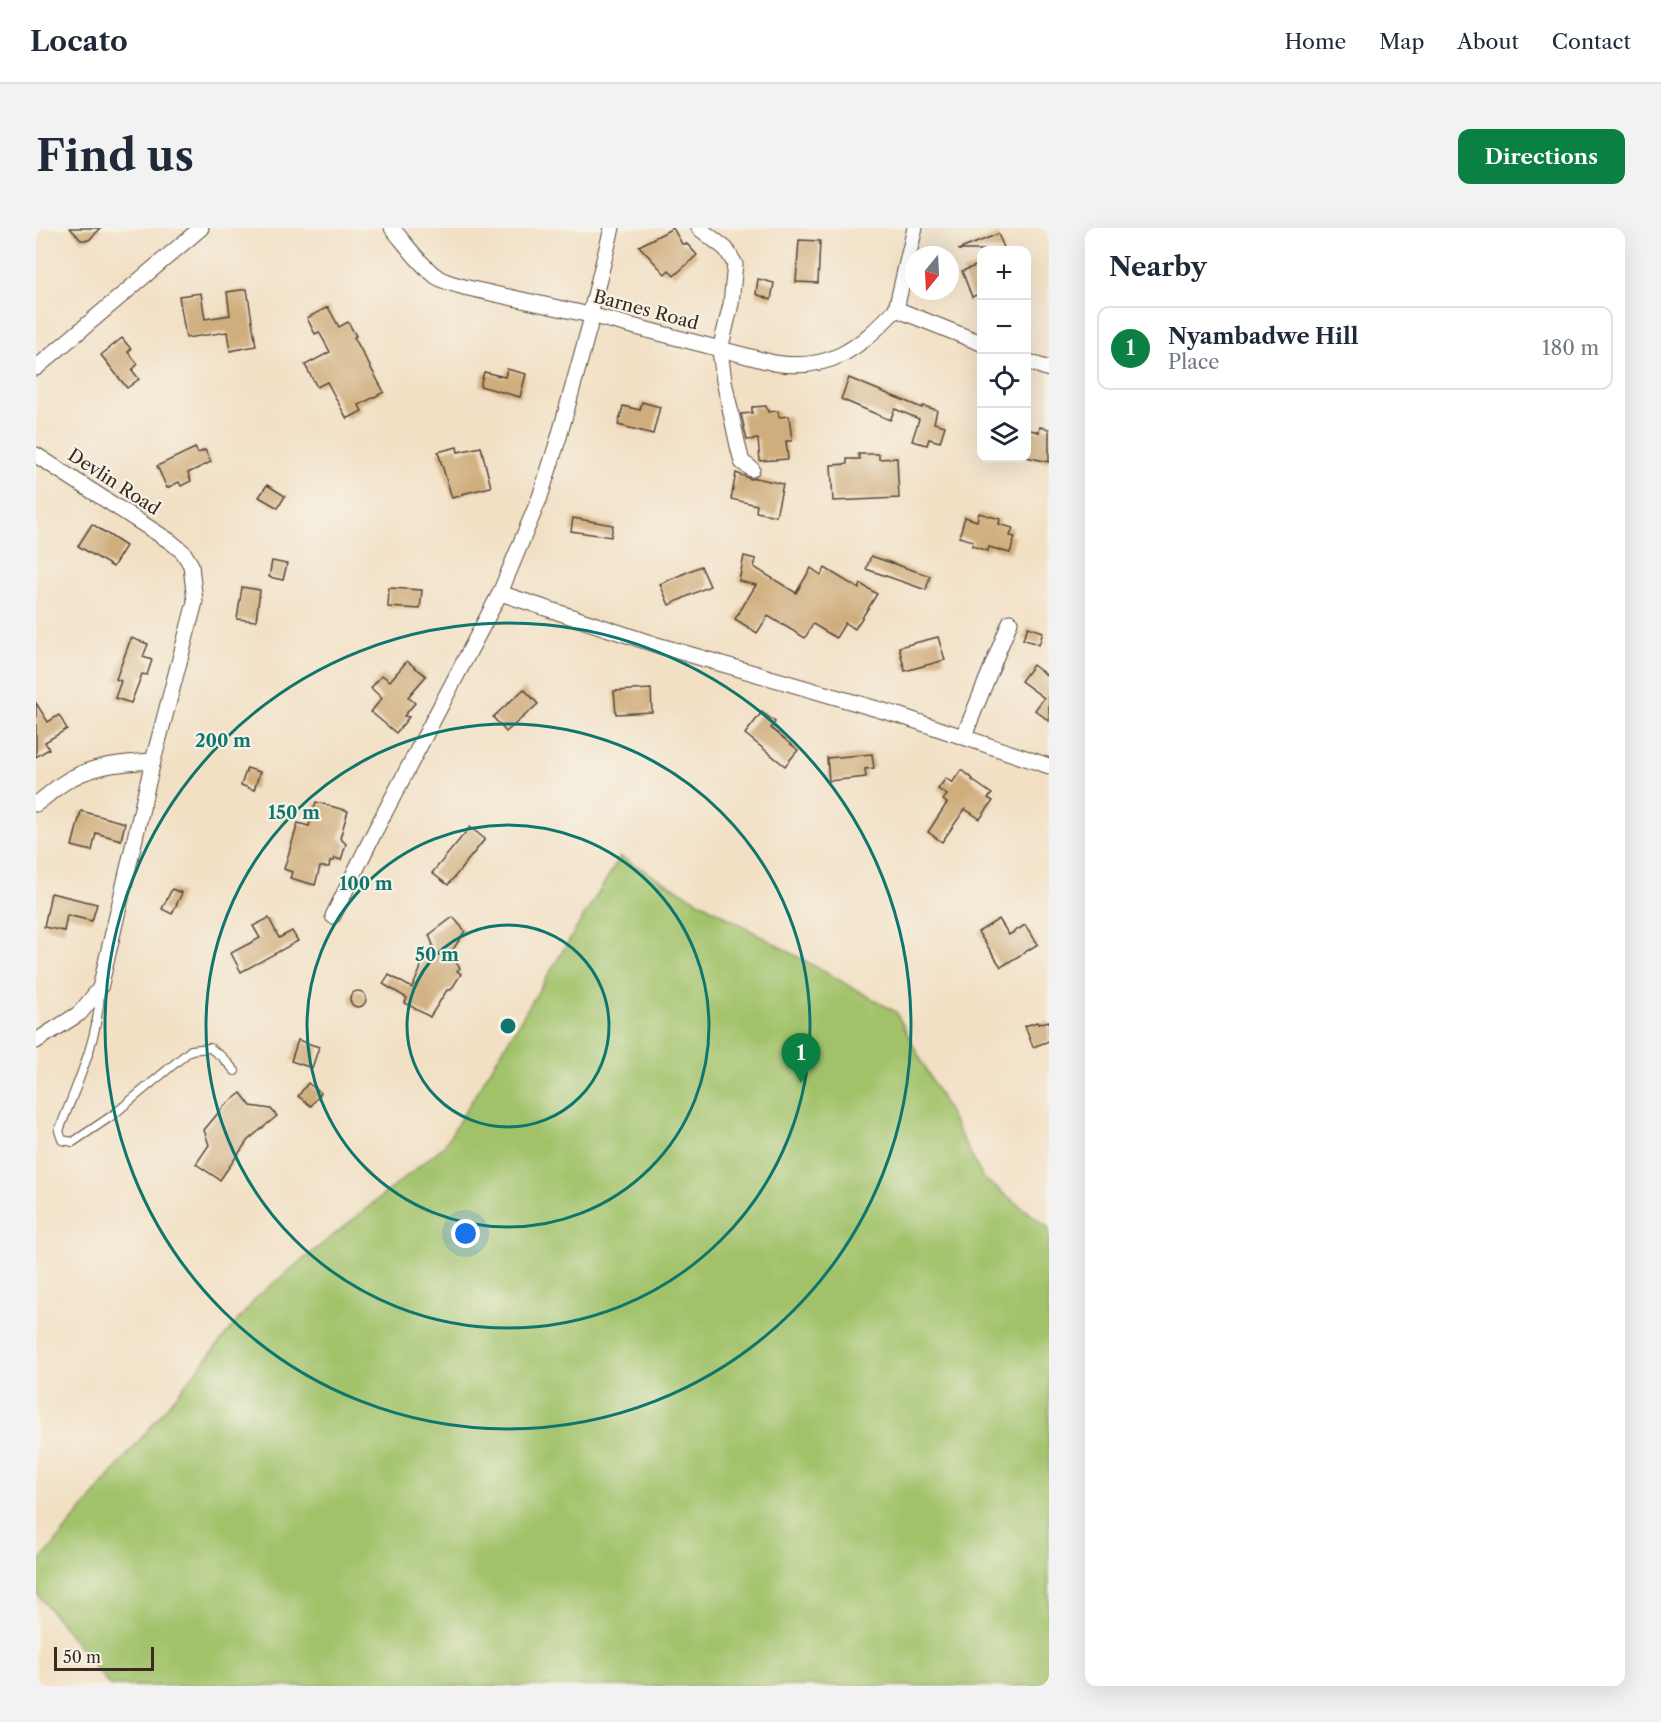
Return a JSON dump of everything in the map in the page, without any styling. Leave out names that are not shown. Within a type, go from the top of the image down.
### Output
[{"type":"street","points":[[36,368],[201,228]]},
{"type":"street","name":"Barnes Road","points":[[392,228],[438,277],[468,288],[591,316],[784,365],[817,364],[834,359],[866,339],[896,309]]},
{"type":"street","points":[[333,916],[500,593],[540,497],[559,437],[612,228]]},
{"type":"street","points":[[699,228],[726,249],[735,264],[731,304],[720,350],[724,381],[742,462],[752,469]]},
{"type":"street","points":[[915,228],[896,309],[977,341]]},
{"type":"street","points":[[1031,363],[1049,369]]},
{"type":"street","name":"Devlin Road","points":[[36,454],[171,542],[183,552],[191,565],[195,602],[153,761],[100,988]]},
{"type":"street","points":[[500,593],[657,645],[964,736],[1049,766]]},
{"type":"street","points":[[964,736],[1010,622]]},
{"type":"street","points":[[36,804],[63,782],[84,772],[106,765],[153,761]]},
{"type":"street","points":[[36,1041],[80,1013],[100,988]]},
{"type":"lane","points":[[100,988],[95,1036],[59,1131],[62,1140],[73,1143],[106,1120],[191,1050],[210,1048],[235,1071]]},
{"type":"green space","points":[[620,857],[896,1012],[983,1178],[1049,1228],[1049,1686],[110,1686],[36,1592],[36,1566],[258,1296],[444,1146]]},
{"type":"building","points":[[70,228],[101,228],[89,240],[81,240]]},
{"type":"building","points":[[673,228],[682,244],[687,244],[697,255],[674,276],[669,270],[665,274],[639,246]]},
{"type":"building","points":[[998,234],[1003,246],[977,246],[977,250],[959,250]]},
{"type":"building","points":[[799,240],[820,241],[818,283],[796,282]]},
{"type":"building","points":[[977,265],[977,295],[972,297],[962,271]]},
{"type":"building","points":[[758,279],[774,283],[771,300],[756,294]]},
{"type":"building","points":[[247,289],[256,346],[230,351],[227,332],[186,338],[179,296],[201,293],[205,319],[230,315],[227,292]]},
{"type":"building","points":[[328,307],[339,327],[348,322],[384,392],[359,405],[362,411],[347,419],[327,382],[317,387],[305,365],[330,352],[319,332],[315,334],[307,318]]},
{"type":"building","points":[[122,338],[131,349],[128,352],[138,364],[132,370],[139,379],[127,388],[101,355]]},
{"type":"building","points":[[507,369],[526,374],[520,397],[480,386],[484,372],[505,377]]},
{"type":"building","points":[[849,378],[922,408],[923,406],[937,410],[934,423],[945,426],[940,442],[929,439],[927,445],[912,441],[919,419],[895,409],[890,420],[841,399]]},
{"type":"building","points":[[642,402],[660,407],[653,434],[618,425],[623,406],[640,410]]},
{"type":"building","points":[[766,406],[768,412],[778,411],[779,417],[789,416],[792,441],[786,441],[788,459],[760,461],[758,439],[747,440],[741,414],[752,413],[752,407]]},
{"type":"building","points":[[1040,427],[1049,429],[1049,462],[1031,458],[1031,430],[1039,432]]},
{"type":"building","points":[[457,447],[458,452],[481,447],[491,487],[452,498],[438,452]]},
{"type":"building","points":[[195,448],[198,453],[205,450],[211,462],[188,473],[191,481],[181,486],[179,482],[167,488],[157,466]]},
{"type":"building","points":[[858,454],[879,454],[879,459],[897,458],[899,498],[833,501],[831,465],[847,464],[847,459],[860,459]]},
{"type":"building","points":[[736,473],[751,479],[783,484],[776,516],[756,512],[757,505],[731,499]]},
{"type":"building","points":[[267,485],[285,496],[278,508],[259,497]]},
{"type":"building","points":[[979,513],[1000,519],[999,524],[1013,528],[1010,536],[1015,537],[1010,553],[989,547],[988,551],[972,546],[973,541],[959,537],[965,517],[977,521]]},
{"type":"building","points":[[573,518],[613,525],[611,537],[571,531]]},
{"type":"building","points":[[92,524],[126,546],[113,567],[78,546]]},
{"type":"building","points":[[744,556],[756,559],[754,567],[796,593],[811,568],[821,575],[825,568],[859,589],[861,584],[877,594],[855,629],[845,623],[836,638],[813,624],[805,638],[768,616],[757,633],[735,619],[756,585],[739,581]]},
{"type":"building","points":[[871,556],[930,576],[926,590],[866,569]]},
{"type":"building","points":[[272,561],[287,564],[283,580],[269,577]]},
{"type":"building","points":[[701,566],[710,586],[669,605],[660,584]]},
{"type":"building","points":[[242,587],[260,590],[256,621],[237,619]]},
{"type":"building","points":[[389,588],[422,590],[420,609],[388,607]]},
{"type":"building","points":[[1028,627],[1043,632],[1039,645],[1023,639]]},
{"type":"building","points":[[938,637],[945,660],[905,671],[899,647]]},
{"type":"building","points":[[131,638],[148,644],[143,657],[152,660],[147,675],[142,674],[131,703],[115,698],[121,681],[116,679]]},
{"type":"building","points":[[407,661],[426,676],[408,697],[415,703],[404,716],[409,717],[396,733],[371,712],[382,698],[371,688],[382,675],[390,681]]},
{"type":"building","points":[[1033,665],[1049,677],[1049,721],[1035,710],[1044,698],[1021,681]]},
{"type":"building","points":[[524,689],[538,704],[506,732],[493,717]]},
{"type":"building","points":[[651,689],[652,712],[616,714],[614,691]]},
{"type":"building","points":[[36,703],[48,722],[59,715],[67,729],[45,742],[49,749],[36,757]]},
{"type":"building","points":[[762,712],[775,722],[771,728],[798,750],[785,766],[745,734]]},
{"type":"building","points":[[872,754],[874,768],[865,769],[866,777],[829,781],[827,758]]},
{"type":"building","points":[[247,768],[260,772],[254,790],[241,785]]},
{"type":"building","points":[[961,770],[992,794],[988,798],[993,801],[980,819],[965,809],[942,842],[928,832],[947,803],[943,800],[947,795],[938,789],[946,778],[952,783]]},
{"type":"building","points":[[316,802],[348,811],[340,838],[346,844],[341,860],[335,858],[334,861],[330,861],[329,867],[320,867],[315,885],[290,878],[292,872],[284,869],[298,823],[309,826]]},
{"type":"building","points":[[81,811],[125,823],[121,840],[96,833],[92,851],[72,846]]},
{"type":"building","points":[[470,827],[485,839],[448,885],[432,873]]},
{"type":"building","points":[[172,889],[182,893],[172,914],[162,909]]},
{"type":"building","points":[[51,893],[97,904],[92,921],[67,915],[64,931],[44,927]]},
{"type":"building","points":[[453,917],[465,931],[450,954],[460,968],[457,971],[461,974],[451,990],[447,990],[430,1017],[405,1003],[407,998],[383,984],[389,975],[412,988],[422,961],[433,945],[429,935]]},
{"type":"building","points":[[269,918],[279,938],[292,931],[298,941],[241,972],[231,953],[260,938],[253,926]]},
{"type":"building","points":[[999,919],[1009,935],[1025,925],[1038,944],[1001,967],[978,932]]},
{"type":"building","points":[[358,991],[364,993],[366,999],[364,1005],[358,1007],[352,1005],[350,999],[352,993]]},
{"type":"building","points":[[1049,1021],[1049,1041],[1033,1047],[1025,1026]]},
{"type":"building","points":[[298,1040],[319,1047],[312,1068],[291,1061]]},
{"type":"building","points":[[308,1083],[321,1093],[311,1106],[298,1096]]},
{"type":"building","points":[[241,1093],[251,1106],[271,1109],[277,1116],[248,1140],[220,1180],[196,1164],[209,1145],[204,1130],[224,1106]]},
{"type":"place","name":"Nyambadwe Hill","points":[[801,1083]]}]
